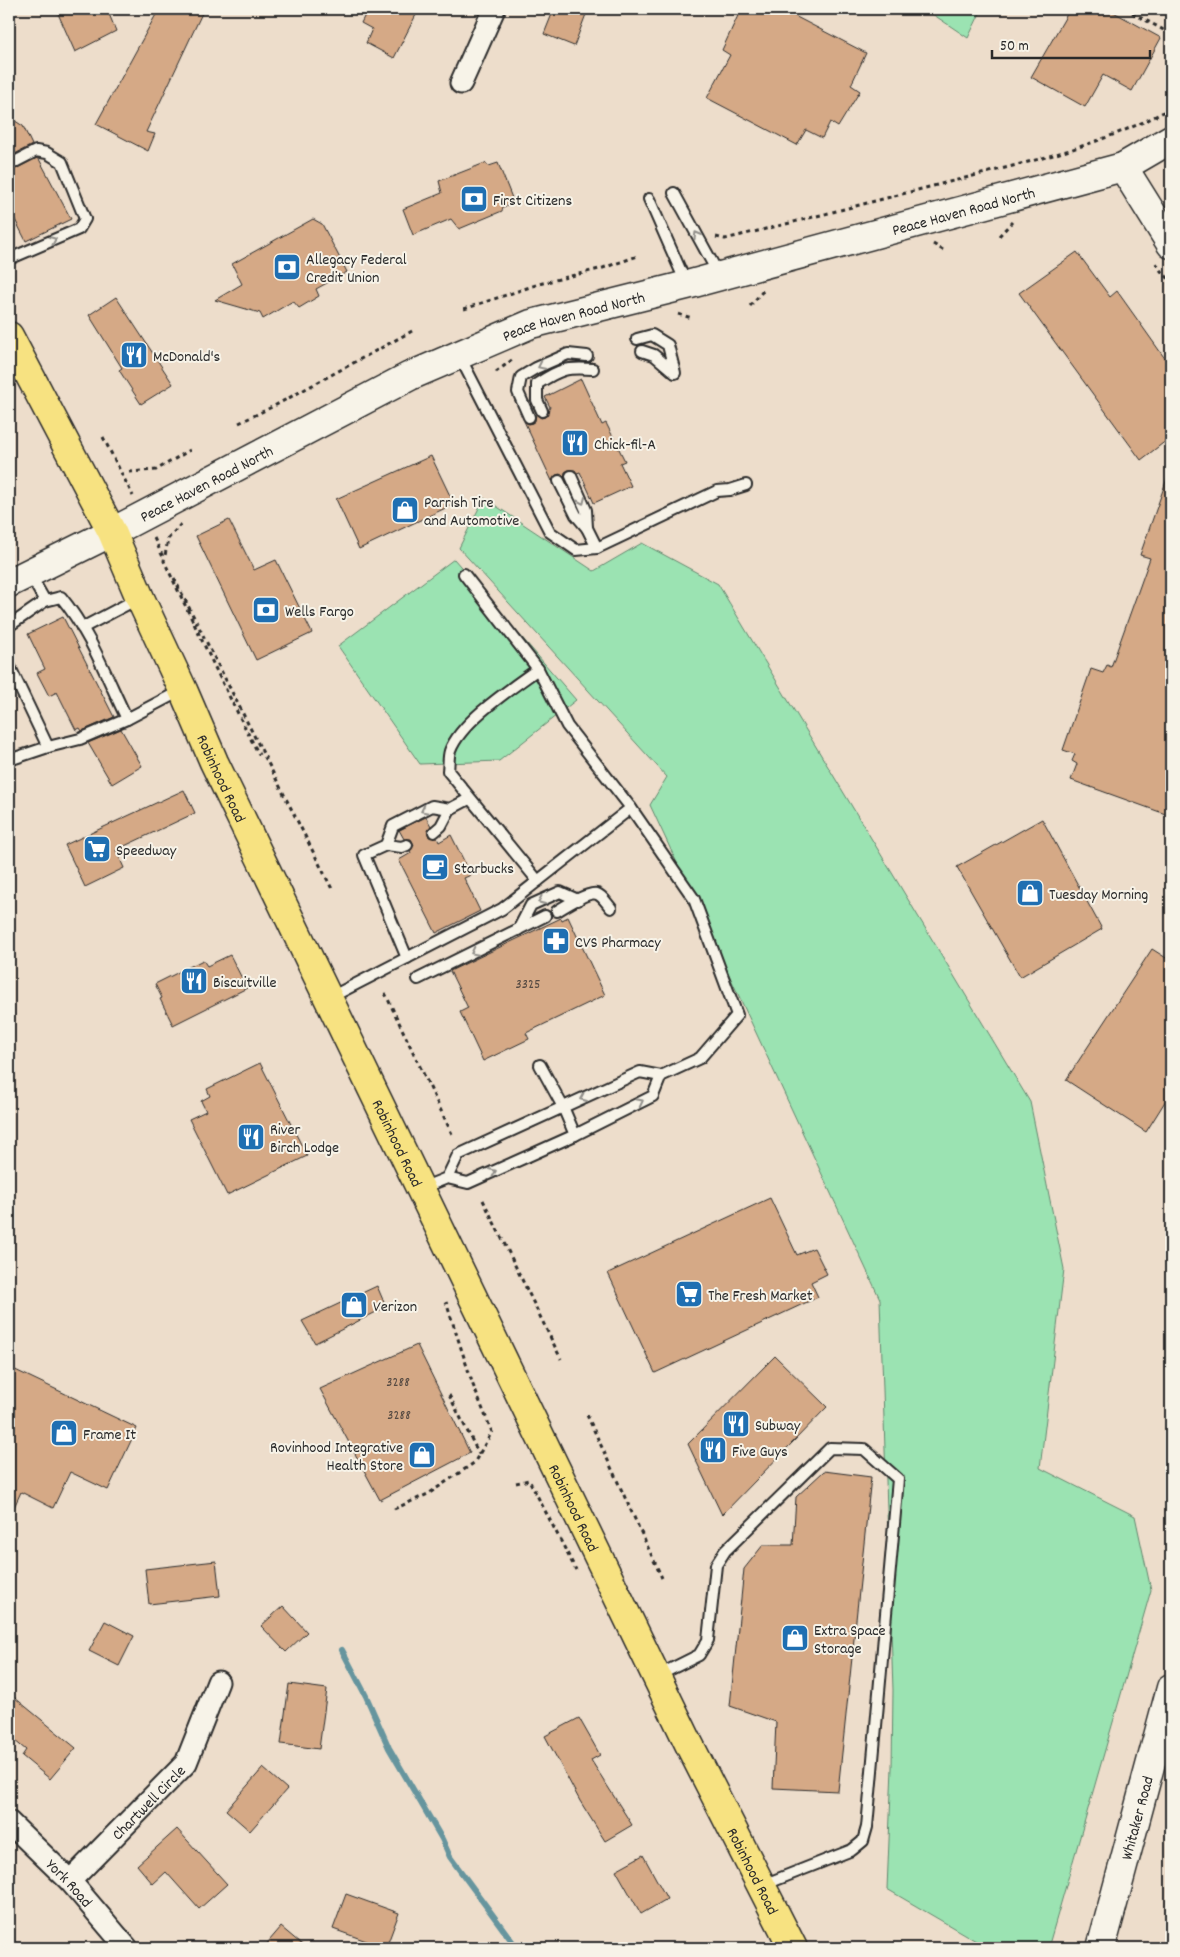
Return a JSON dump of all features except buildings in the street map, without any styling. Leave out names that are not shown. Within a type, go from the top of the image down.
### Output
[{"type":"main road","name":"Peace Haven Road North","points":[[19,577],[112,532],[410,376],[531,324],[687,285],[1123,167],[1171,139]]},
{"type":"main road","points":[[1123,167],[1161,250]]},
{"type":"main road","name":"Robinhood Road","points":[[9,336],[112,532],[218,771],[656,1676],[793,1948]]},
{"type":"main road","name":"Whitaker Road","points":[[1101,1948],[1171,1688]]},
{"type":"street","points":[[461,83],[494,9]]},
{"type":"street","name":"Chartwell Circle","points":[[70,1881],[186,1763],[218,1682]]},
{"type":"street","name":"York Road","points":[[9,1822],[70,1881],[127,1948]]},
{"type":"lane","points":[[9,165],[36,151],[47,153],[62,162],[85,218],[79,228],[9,259]]},
{"type":"lane","points":[[674,193],[720,276]]},
{"type":"lane","points":[[649,199],[687,285]]},
{"type":"lane","points":[[638,339],[652,335],[668,345],[675,373],[654,355],[642,351]]},
{"type":"lane","points":[[529,417],[518,392],[521,377],[568,354],[587,356]]},
{"type":"lane","points":[[459,355],[550,532],[576,550],[597,548],[717,491],[730,490],[746,485]]},
{"type":"lane","points":[[542,411],[537,400],[537,384],[554,372],[571,367],[593,369]]},
{"type":"lane","points":[[571,476],[586,510],[587,528]]},
{"type":"lane","points":[[560,481],[576,515],[587,528],[597,548]]},
{"type":"lane","points":[[447,1178],[458,1155],[640,1072],[661,1076],[700,1058],[738,1015],[694,899],[631,808],[567,726],[538,669],[464,574]]},
{"type":"lane","points":[[19,577],[45,601]]},
{"type":"lane","points":[[9,626],[45,601],[61,597],[82,628],[127,718]]},
{"type":"lane","points":[[82,628],[140,598]]},
{"type":"lane","points":[[9,665],[48,747]]},
{"type":"lane","points":[[538,669],[480,712],[464,729],[450,751],[448,771],[538,881]]},
{"type":"lane","points":[[9,760],[80,739],[183,690]]},
{"type":"lane","points":[[434,832],[441,826],[450,809],[469,799]]},
{"type":"lane","points":[[386,845],[393,826],[432,806],[450,809]]},
{"type":"lane","points":[[328,998],[502,909],[631,808]]},
{"type":"lane","points":[[407,845],[402,847],[386,845],[364,855],[408,958]]},
{"type":"lane","points":[[518,930],[531,906],[560,892],[578,900]]},
{"type":"lane","points":[[557,911],[585,896],[597,894],[611,908]]},
{"type":"lane","points":[[418,979],[545,916]]},
{"type":"lane","points":[[540,1065],[563,1107],[575,1135]]},
{"type":"lane","points":[[420,1189],[447,1178],[468,1182],[575,1135],[653,1096],[661,1076]]},
{"type":"lane","points":[[656,1676],[698,1656],[708,1640],[716,1565],[724,1551],[830,1448],[864,1449],[898,1479],[867,1827],[862,1841],[852,1850],[761,1885]]},
{"type":"path","points":[[1125,9],[1171,34]]},
{"type":"path","points":[[715,236],[725,239],[800,221],[1082,147],[1153,118],[1171,108]]},
{"type":"path","points":[[999,236],[1013,221]]},
{"type":"path","points":[[1161,250],[1161,271],[1171,282]]},
{"type":"path","points":[[464,309],[539,284],[603,268],[638,256]]},
{"type":"path","points":[[239,423],[414,330]]},
{"type":"path","points":[[103,437],[134,499]]},
{"type":"path","points":[[130,472],[156,470],[190,450]]},
{"type":"path","points":[[182,524],[168,539],[164,561],[259,755]]},
{"type":"path","points":[[152,535],[332,889]]},
{"type":"path","points":[[385,993],[453,1136]]},
{"type":"path","points":[[483,1200],[561,1359]]},
{"type":"path","points":[[394,1509],[428,1494],[474,1463],[492,1432],[473,1385],[446,1301]]},
{"type":"path","points":[[449,1395],[480,1454]]},
{"type":"path","points":[[586,1414],[662,1578]]},
{"type":"path","points":[[516,1483],[529,1480],[580,1578]]},
{"type":"green space","points":[[925,9],[982,9],[968,38]]},
{"type":"green space","points":[[484,498],[594,571],[642,543],[718,584],[1030,1102],[1064,1269],[1040,1468],[1135,1516],[1151,1590],[1048,1948],[988,1948],[887,1889],[893,1690],[880,1299],[650,805],[667,777],[459,548]]},
{"type":"green space","points":[[454,559],[576,700],[499,761],[420,764],[338,646]]},
{"type":"waterway","points":[[342,1650],[366,1696],[389,1748],[442,1839],[450,1857],[517,1948]]},
{"type":"place","name":"First Citizens","points":[[474,199]]},
{"type":"place","name":"Allegacy Federal Credit Union","points":[[287,267]]},
{"type":"place","name":"McDonald's","points":[[134,355]]},
{"type":"place","name":"Chick-fil-A","points":[[575,443]]},
{"type":"place","name":"Parrish Tire and Automotive","points":[[405,510]]},
{"type":"place","name":"Wells Fargo","points":[[266,610]]},
{"type":"place","name":"Speedway","points":[[97,849]]},
{"type":"place","name":"Starbucks","points":[[435,867]]},
{"type":"place","name":"Tuesday Morning","points":[[1030,893]]},
{"type":"place","name":"CVS Pharmacy","points":[[556,941]]},
{"type":"place","name":"Biscuitville","points":[[194,981]]},
{"type":"place","name":"River Birch Lodge","points":[[251,1137]]},
{"type":"place","name":"The Fresh Market","points":[[689,1294]]},
{"type":"place","name":"Verizon","points":[[354,1305]]},
{"type":"place","name":"Subway","points":[[736,1424]]},
{"type":"place","name":"Frame It","points":[[64,1433]]},
{"type":"place","name":"Five Guys","points":[[713,1450]]},
{"type":"place","name":"Rovinhood Integrative Health Store","points":[[422,1455]]},
{"type":"place","name":"Extra Space Storage","points":[[795,1638]]}]
